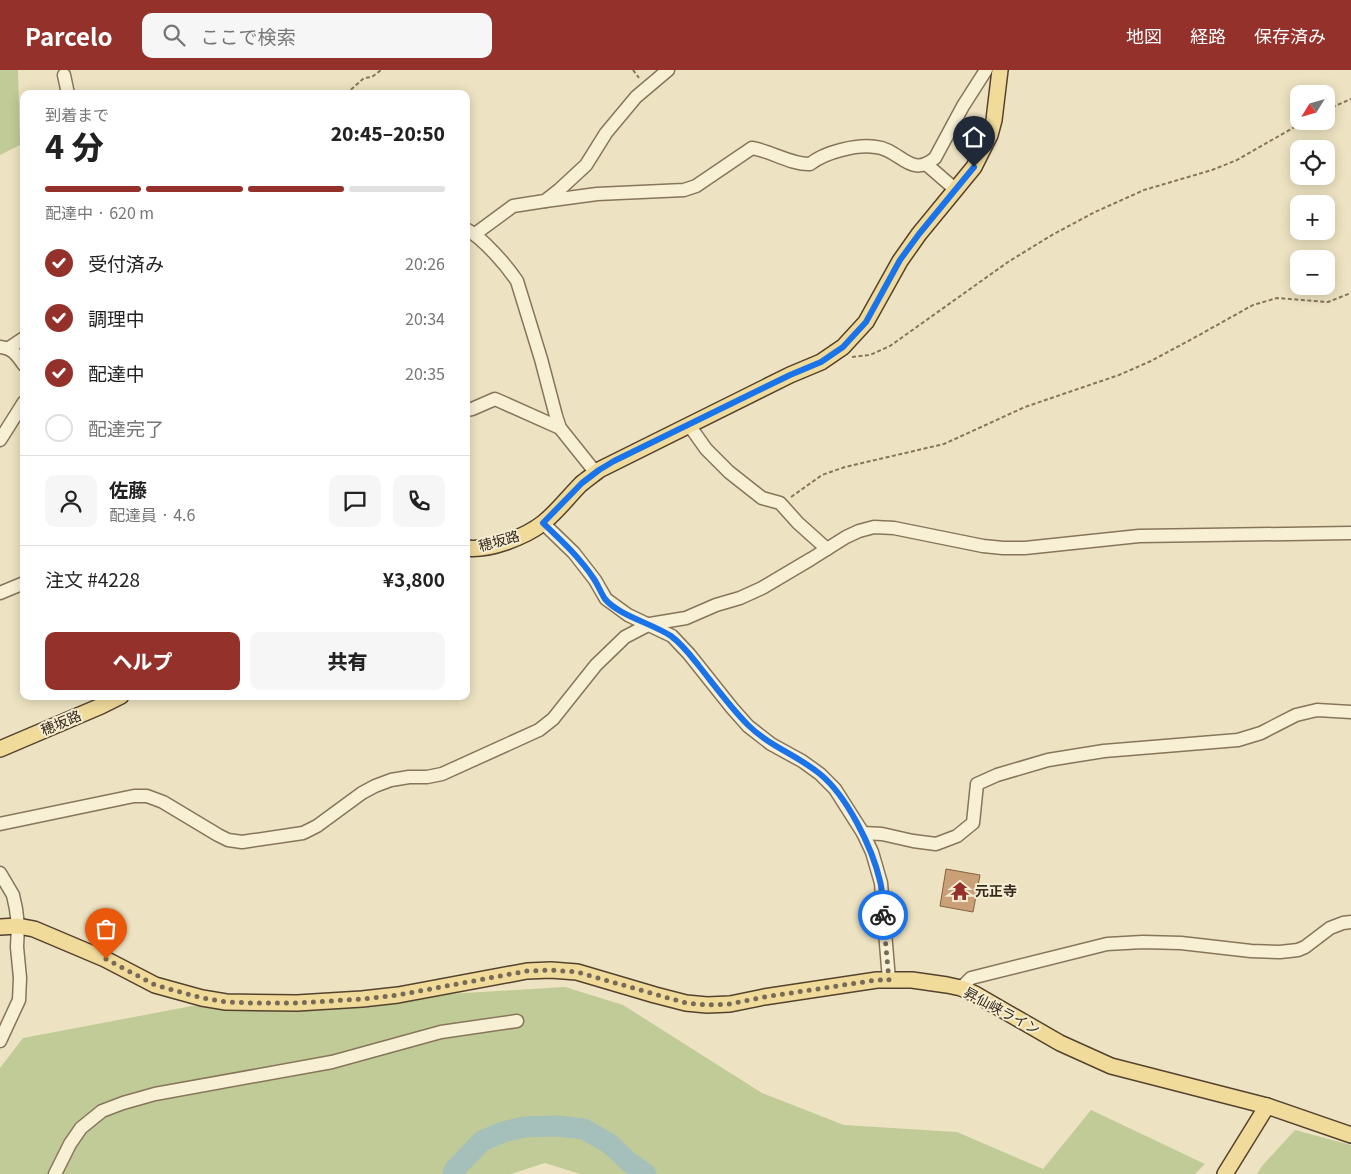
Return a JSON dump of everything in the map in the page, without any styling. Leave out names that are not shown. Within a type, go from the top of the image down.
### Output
[{"type":"main road","name":"穂坂路","points":[[470,549],[500,544],[526,534],[543,523],[582,483],[614,461],[790,375],[821,362],[843,347],[866,322],[900,260],[974,167],[990,135],[994,120],[1000,70]]},
{"type":"main road","name":"穂坂路","points":[[0,749],[113,700]]},
{"type":"main road","name":"昇仙峡ライン","points":[[0,926],[18,926],[34,929],[106,959],[155,985],[202,998],[226,1002],[297,1003],[362,999],[398,995],[527,971],[551,970],[577,972],[686,1003],[707,1005],[730,1004],[877,980],[912,980],[947,985],[975,994],[1060,1043],[1111,1066],[1267,1106],[1351,1135]]},
{"type":"main road","points":[[1224,1174],[1267,1106]]},
{"type":"street","points":[[545,201],[586,165],[619,116],[636,97],[668,70]]},
{"type":"street","points":[[596,472],[560,428],[517,281],[510,271],[470,232],[513,206],[597,194],[684,190],[696,186],[752,148],[764,150],[802,164],[810,164],[818,158],[854,148],[877,146],[912,165],[920,166],[935,158],[963,106],[986,70]]},
{"type":"street","points":[[64,75],[67,90]]},
{"type":"street","points":[[926,164],[956,190]]},
{"type":"street","points":[[4,348],[20,340]]},
{"type":"street","points":[[4,348],[16,353],[20,359]]},
{"type":"street","points":[[470,409],[495,399],[560,428]]},
{"type":"street","points":[[0,440],[20,408]]},
{"type":"street","points":[[689,425],[706,449],[729,472],[762,498],[780,504],[827,549]]},
{"type":"street","points":[[543,523],[574,553],[595,580],[606,599],[628,614],[672,636],[748,726],[771,744],[802,761],[820,774],[835,789],[872,852],[881,882],[889,980]]},
{"type":"street","points":[[0,824],[134,796],[147,796],[163,802],[228,840],[242,842],[303,833],[317,826],[374,786],[390,780],[442,774],[539,730],[553,719],[596,665],[625,637],[650,624],[686,618],[740,598],[762,588],[846,537],[874,527],[894,528],[983,546],[1003,548],[1025,548],[1139,536],[1351,532]]},
{"type":"street","points":[[0,593],[20,585]]},
{"type":"street","points":[[863,834],[882,834],[936,844],[957,836],[973,823],[977,784],[997,775],[1048,760],[1104,751],[1238,740],[1261,733],[1296,715],[1317,710],[1351,712]]},
{"type":"street","points":[[0,872],[13,895],[18,926],[17,947],[20,978],[19,1000],[0,1041]]},
{"type":"street","points":[[961,988],[971,978],[1107,944],[1143,942],[1181,943],[1251,951],[1280,952],[1298,950],[1330,928],[1351,922]]},
{"type":"street","points":[[54,1174],[70,1144],[82,1128],[102,1111],[123,1103],[155,1094],[332,1062],[441,1032],[518,1021]]},
{"type":"path","points":[[350,90],[364,78],[372,77],[381,70]]},
{"type":"path","points":[[1335,106],[1351,99]]},
{"type":"path","points":[[831,355],[854,358],[870,355],[890,346],[1008,262],[1052,235],[1095,212],[1144,190],[1212,170],[1237,160],[1290,130]]},
{"type":"path","points":[[780,504],[822,475],[845,467],[944,444],[1025,407],[1119,375],[1150,361],[1253,305],[1277,298],[1328,302],[1351,293]]},
{"type":"green space","points":[[0,70],[18,70],[20,145],[0,155]]},
{"type":"green space","points":[[565,987],[623,1005],[762,1093],[844,1125],[957,1132],[1043,1169],[1091,1110],[1205,1164],[1195,1174],[580,1174],[545,1163],[511,1174],[0,1174],[0,1068],[23,1038],[192,1006],[334,1001]]},
{"type":"green space","points":[[1295,1130],[1351,1145],[1351,1174],[1257,1174]]},
{"type":"building","name":"元正寺","points":[[946,869],[980,875],[973,912],[940,906]]},
{"type":"waterway","points":[[453,1174],[455,1169],[482,1141],[503,1132],[524,1127],[557,1126],[584,1129],[610,1144],[629,1162],[646,1174]]},
{"type":"way so far","points":[[106,959],[155,985],[202,998],[226,1002],[297,1003],[362,999],[398,995],[493,976],[551,970],[577,972],[686,1003],[718,1005],[877,980],[889,980],[883,915]]},
{"type":"place","name":"元正寺","points":[[960,891]]},
{"type":"route","points":[[883,915],[881,882],[872,852],[852,814],[835,789],[820,774],[802,761],[771,744],[748,726],[672,636],[628,614],[606,599],[595,580],[574,553],[543,523],[582,483],[614,461],[790,375],[821,362],[843,347],[866,322],[900,260],[974,167]]}]
